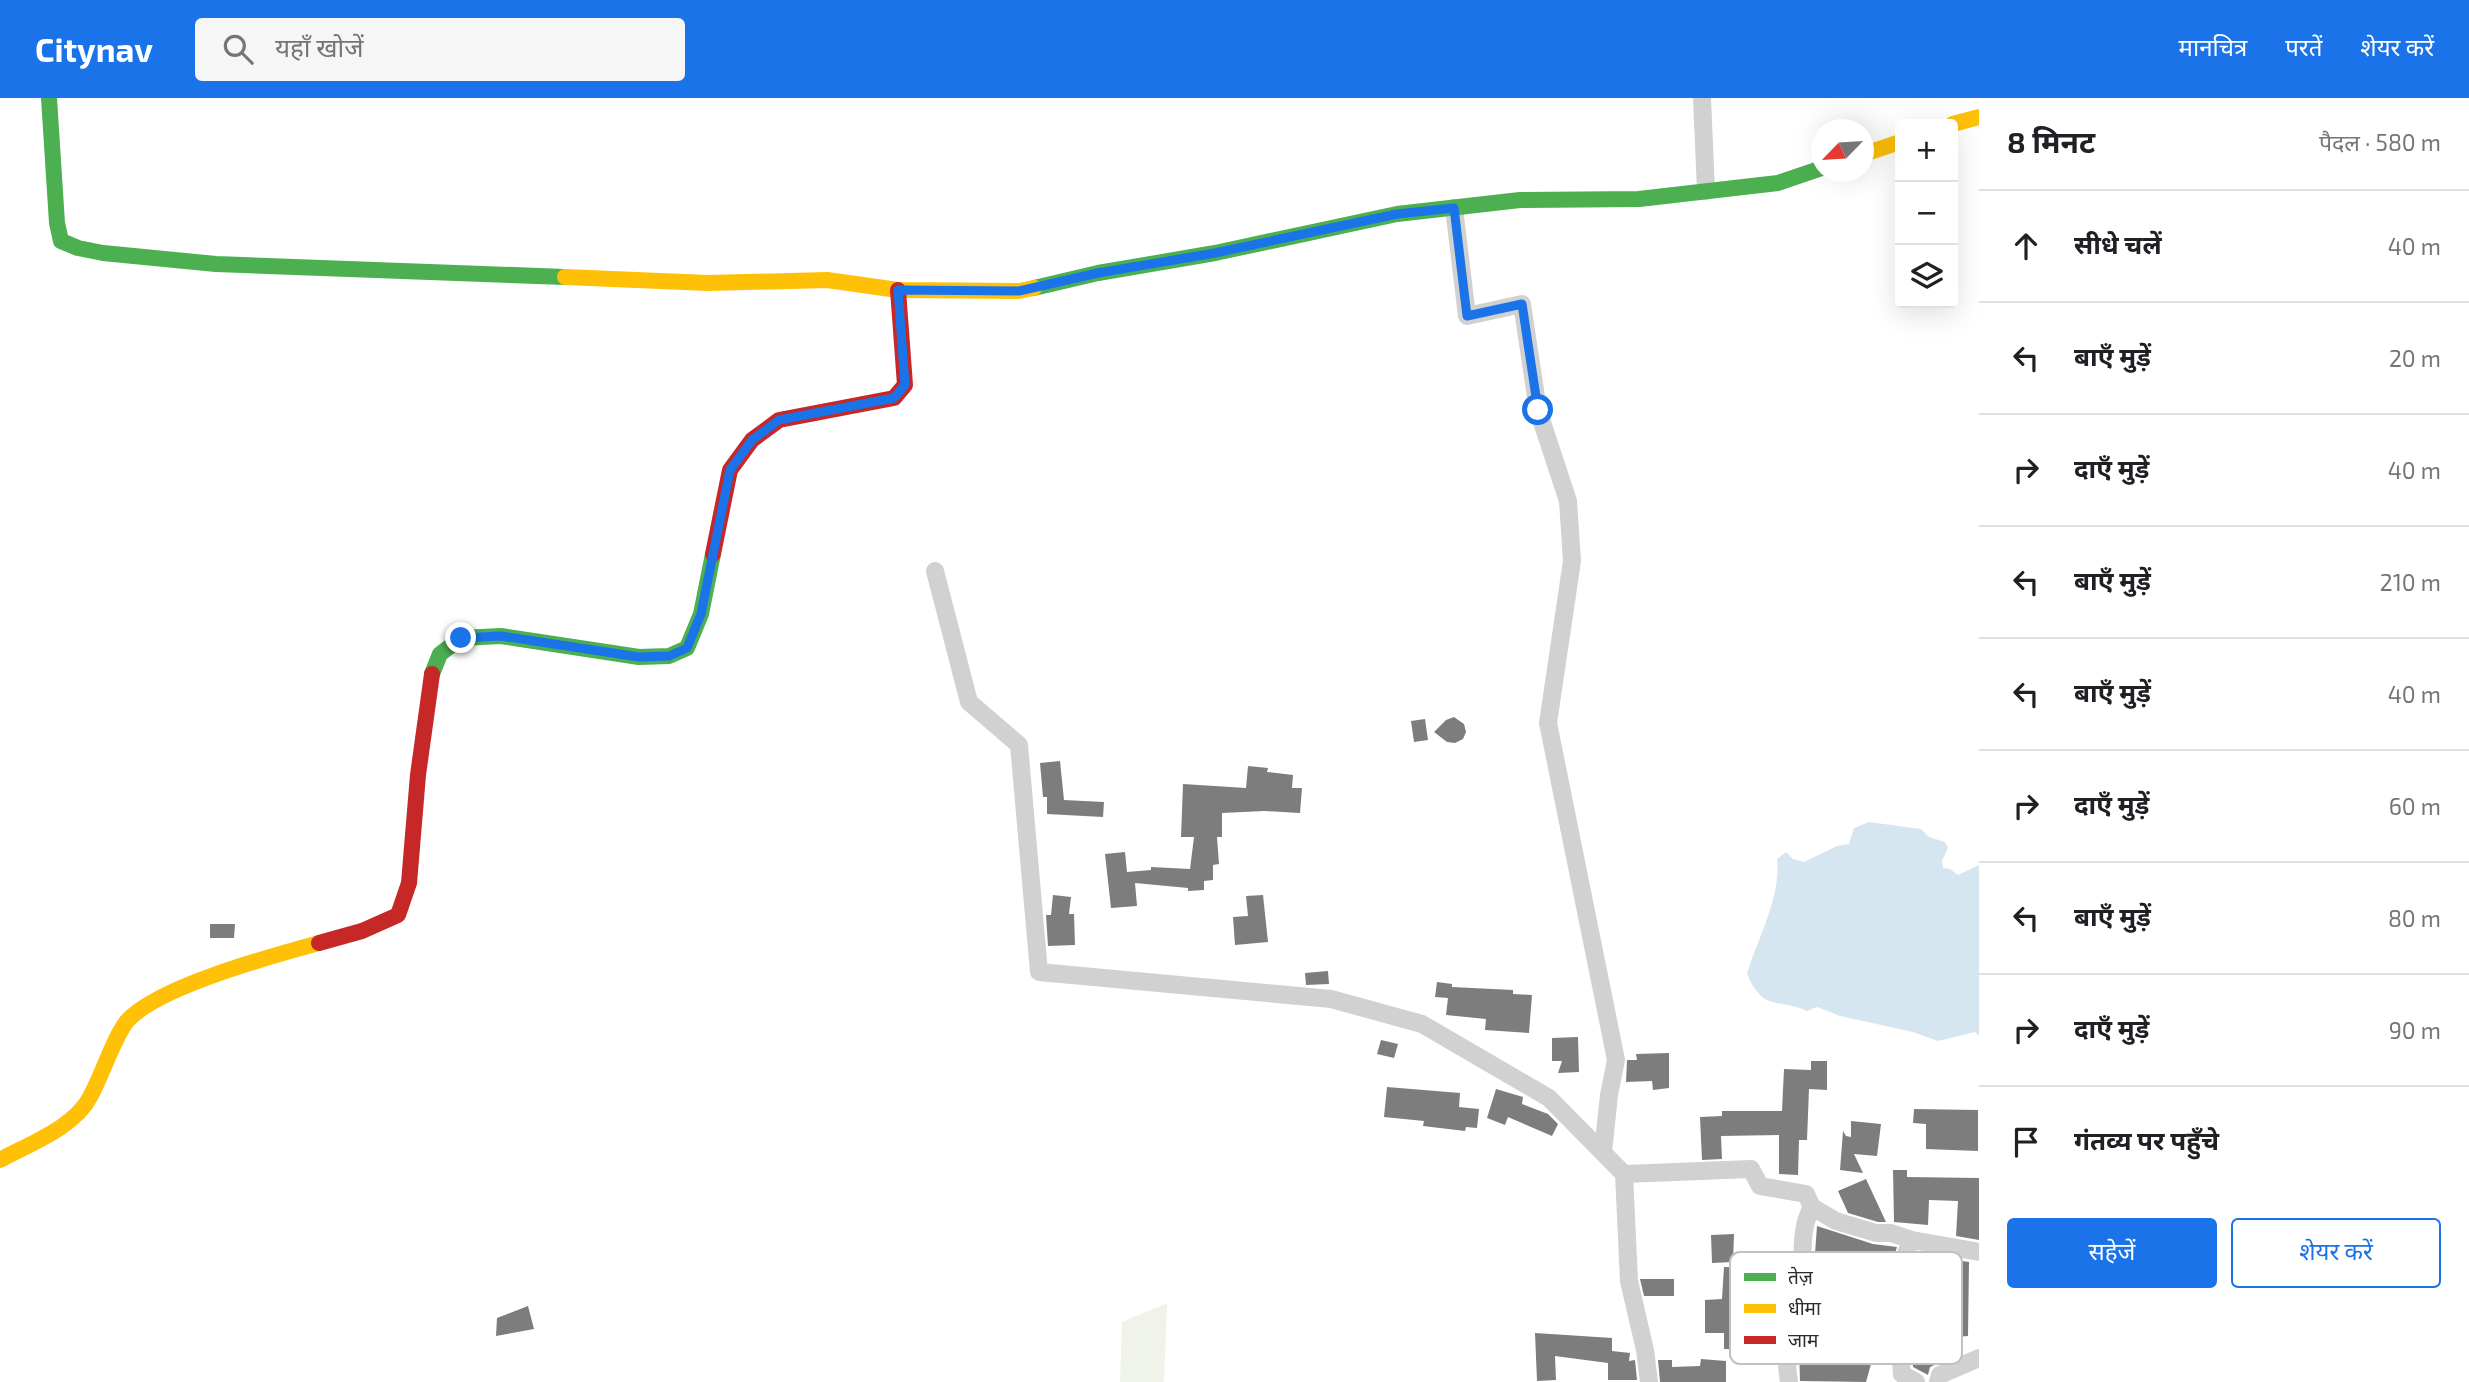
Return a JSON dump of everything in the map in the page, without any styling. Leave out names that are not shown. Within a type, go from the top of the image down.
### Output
[{"type":"street","points":[[49,98],[53,131],[51,188],[54,216],[61,240],[78,248],[216,264],[708,283],[827,280],[898,290],[1019,291],[1397,214],[1520,200],[1639,200],[1778,183],[1811,172]]},
{"type":"street","points":[[1702,98],[1706,191]]},
{"type":"street","points":[[1958,123],[1979,117]]},
{"type":"street","points":[[1874,151],[1895,144]]},
{"type":"street","points":[[1454,208],[1467,316],[1522,304],[1538,410],[1568,501],[1572,561],[1548,723],[1616,1060],[1603,1152]]},
{"type":"street","points":[[0,1160],[72,1120],[89,1100],[126,1022],[140,1010],[177,990],[268,957],[362,931],[398,915],[409,883],[418,775],[432,674],[440,654],[461,638],[501,636],[639,657],[669,656],[687,648],[701,614],[730,470],[752,440],[779,420],[894,398],[905,385],[898,290]]},
{"type":"street","points":[[935,571],[969,702],[1019,745],[1039,972],[1331,999],[1422,1024],[1549,1098],[1625,1174],[1629,1281],[1645,1350],[1649,1382]]},
{"type":"street","points":[[1625,1174],[1751,1169],[1760,1186],[1806,1194],[1812,1207],[1836,1221],[1876,1233],[1891,1233],[1912,1240],[1979,1252]]},
{"type":"street","points":[[1804,1252],[1808,1214],[1812,1207]]},
{"type":"street","points":[[1904,1252],[1912,1240]]},
{"type":"street","points":[[1938,1382],[1940,1375],[1979,1358]]},
{"type":"street","points":[[1787,1364],[1789,1382]]},
{"type":"street","points":[[1901,1364],[1902,1374],[1916,1382]]},
{"type":"shaded area","points":[[1869,822],[1921,829],[1929,837],[1945,842],[1948,848],[1942,861],[1943,868],[1958,875],[1979,865],[1979,1036],[1975,1032],[1938,1041],[1913,1032],[1840,1016],[1817,1007],[1807,1011],[1772,1002],[1759,994],[1753,986],[1747,974],[1776,888],[1777,859],[1786,852],[1793,859],[1804,862],[1837,846],[1849,844],[1854,828]]},
{"type":"shaded area","points":[[1167,1303],[1164,1382],[1120,1382],[1122,1322]]},
{"type":"building","points":[[1454,717],[1464,724],[1466,732],[1463,739],[1455,743],[1447,742],[1434,732],[1446,720]]},
{"type":"building","points":[[1425,719],[1428,740],[1414,742],[1411,721]]},
{"type":"building","points":[[1060,761],[1064,800],[1104,802],[1103,817],[1047,814],[1047,797],[1043,797],[1040,763]]},
{"type":"building","points":[[1248,766],[1268,768],[1267,772],[1293,775],[1292,788],[1302,788],[1300,813],[1222,813],[1222,837],[1217,837],[1219,864],[1213,865],[1213,880],[1204,881],[1204,890],[1188,891],[1188,888],[1135,883],[1137,906],[1111,908],[1105,854],[1125,852],[1127,872],[1151,870],[1151,867],[1190,869],[1194,837],[1181,837],[1183,784],[1246,788]]},
{"type":"building","points":[[1053,895],[1071,897],[1069,914],[1074,914],[1075,945],[1048,946],[1046,915],[1051,915]]},
{"type":"building","points":[[1263,895],[1268,942],[1235,945],[1233,917],[1248,916],[1246,896]]},
{"type":"building","points":[[210,924],[235,924],[234,938],[210,938]]},
{"type":"building","points":[[1328,971],[1329,984],[1306,985],[1305,973]]},
{"type":"building","points":[[1437,982],[1452,984],[1452,987],[1513,990],[1513,994],[1532,995],[1529,1033],[1485,1030],[1486,1019],[1446,1015],[1448,998],[1435,997]]},
{"type":"building","points":[[1578,1037],[1579,1072],[1558,1073],[1562,1061],[1552,1061],[1552,1038]]},
{"type":"building","points":[[1381,1040],[1398,1044],[1394,1058],[1377,1054]]},
{"type":"building","points":[[1669,1053],[1669,1088],[1653,1090],[1652,1081],[1626,1082],[1627,1060],[1637,1060],[1636,1054]]},
{"type":"building","points":[[1811,1061],[1827,1061],[1827,1090],[1809,1089],[1807,1140],[1799,1140],[1798,1175],[1779,1174],[1779,1135],[1721,1136],[1722,1159],[1702,1160],[1700,1117],[1722,1116],[1722,1111],[1782,1111],[1784,1069],[1811,1070]]},
{"type":"building","points":[[1387,1087],[1460,1093],[1459,1107],[1479,1109],[1477,1128],[1466,1127],[1465,1131],[1423,1126],[1424,1121],[1384,1117]]},
{"type":"building","points":[[1496,1089],[1523,1097],[1522,1104],[1548,1114],[1558,1124],[1552,1136],[1508,1117],[1505,1125],[1487,1118]]},
{"type":"building","points":[[1914,1109],[1978,1110],[1978,1151],[1926,1149],[1926,1124],[1913,1123]]},
{"type":"building","points":[[1851,1121],[1881,1124],[1877,1156],[1854,1154],[1863,1173],[1840,1170],[1843,1131],[1846,1136],[1851,1137]]},
{"type":"building","points":[[1893,1170],[1907,1170],[1907,1177],[1979,1178],[1979,1240],[1956,1236],[1958,1201],[1929,1200],[1928,1225],[1894,1222]]},
{"type":"building","points":[[1866,1179],[1886,1222],[1848,1213],[1838,1191]]},
{"type":"building","points":[[1817,1226],[1873,1244],[1897,1247],[1895,1252],[1815,1252]]},
{"type":"building","points":[[1734,1234],[1730,1262],[1712,1263],[1711,1235]]},
{"type":"building","points":[[1962,1261],[1969,1262],[1968,1336],[1962,1336]]},
{"type":"building","points":[[1724,1267],[1730,1267],[1730,1349],[1724,1349],[1724,1333],[1705,1333],[1705,1300],[1722,1299]]},
{"type":"building","points":[[1640,1279],[1674,1279],[1674,1296],[1644,1296]]},
{"type":"building","points":[[528,1306],[534,1329],[496,1336],[497,1318]]},
{"type":"building","points":[[1535,1333],[1612,1338],[1612,1351],[1630,1353],[1629,1361],[1635,1360],[1637,1380],[1608,1380],[1608,1363],[1555,1356],[1556,1380],[1537,1381]]},
{"type":"building","points":[[1701,1359],[1726,1361],[1726,1382],[1660,1382],[1658,1360],[1672,1360],[1672,1367],[1700,1366]]},
{"type":"building","points":[[1799,1364],[1871,1364],[1866,1382],[1800,1381]]},
{"type":"building","points":[[1913,1364],[1937,1364],[1930,1367],[1928,1375],[1913,1367]]},
{"type":"traffic: fast","points":[[49,98],[57,223],[61,241],[78,248],[216,264],[565,277]]},
{"type":"traffic: fast","points":[[1034,288],[1397,214],[1520,200],[1639,199],[1778,183],[1811,172]]},
{"type":"traffic: fast","points":[[432,674],[440,654],[461,638],[501,636],[639,657],[669,656],[687,648],[701,614],[713,554]]},
{"type":"traffic: slow","points":[[1958,123],[1979,117]]},
{"type":"traffic: slow","points":[[1874,151],[1895,144]]},
{"type":"traffic: slow","points":[[565,277],[708,283],[827,280],[898,290],[1019,291],[1034,288]]},
{"type":"traffic: slow","points":[[0,1160],[63,1126],[83,1108],[123,1027],[143,1007],[190,984],[319,943]]},
{"type":"traffic: jam","points":[[713,554],[730,470],[752,440],[779,420],[894,398],[905,385],[898,290]]},
{"type":"traffic: jam","points":[[319,943],[362,931],[398,915],[409,883],[418,775],[432,674]]},
{"type":"route","points":[[461,638],[501,636],[639,657],[669,656],[687,648],[701,614],[730,470],[752,440],[779,420],[894,398],[905,385],[898,290],[1019,291],[1397,214],[1454,208],[1467,316],[1522,304],[1538,410]]}]
